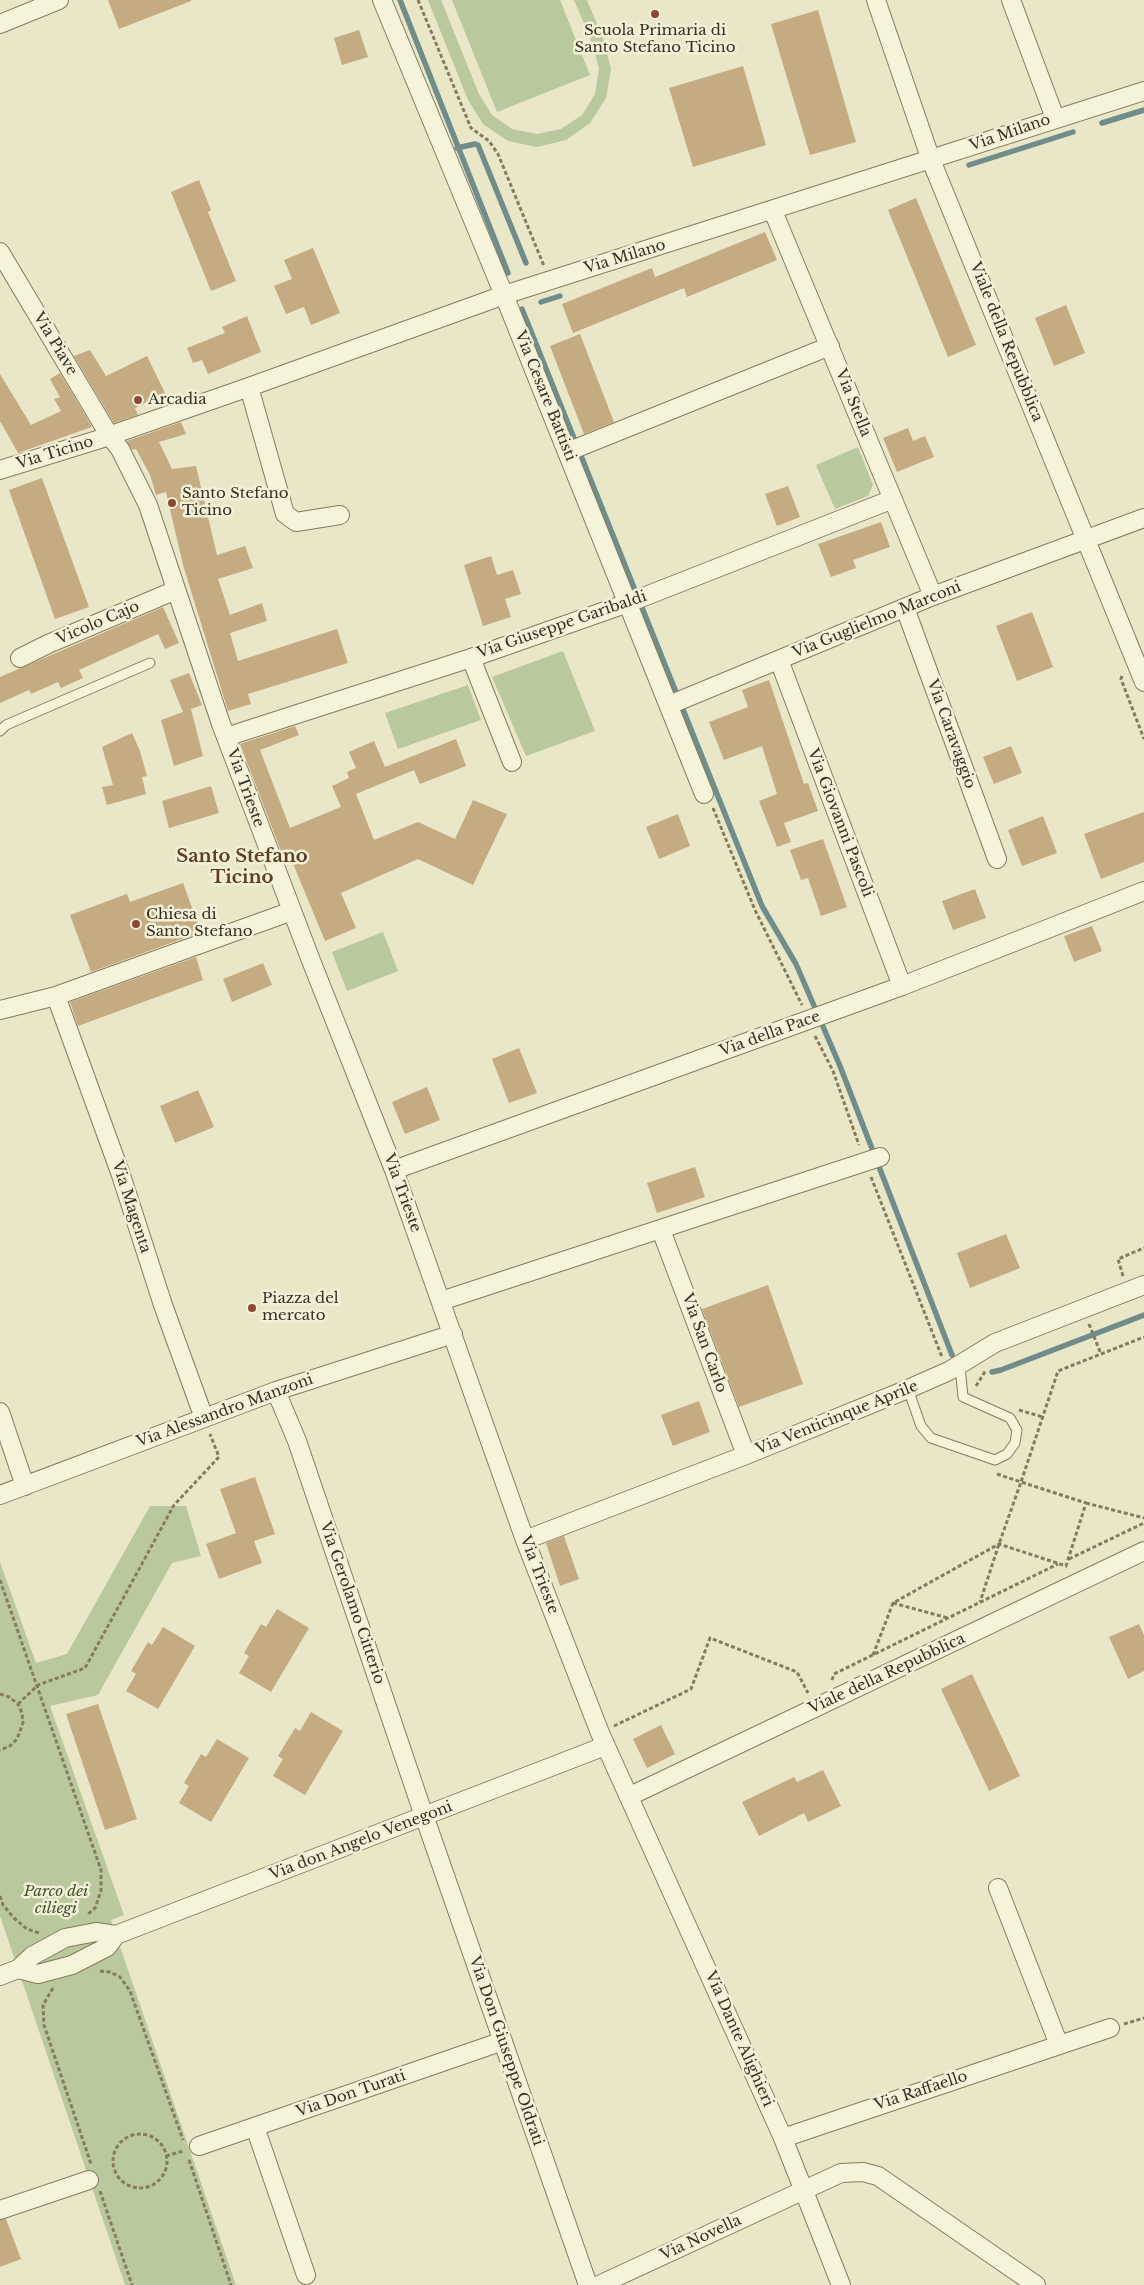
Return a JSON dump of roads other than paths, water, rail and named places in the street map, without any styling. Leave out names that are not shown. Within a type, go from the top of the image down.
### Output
[{"type":"street","points":[[0,24],[58,0]]},
{"type":"street","name":"Via Cesare Battisti","points":[[382,0],[504,295],[574,449],[676,702],[704,794]]},
{"type":"street","name":"Viale della Repubblica","points":[[876,0],[931,160],[1088,540],[1144,682]]},
{"type":"street","points":[[1011,0],[1055,118]]},
{"type":"street","name":"Via Milano","points":[[109,436],[249,388],[504,295],[773,211],[1055,118],[1144,91]]},
{"type":"street","name":"Via Stella","points":[[773,211],[933,596]]},
{"type":"street","name":"Via Piave","points":[[0,252],[109,436],[120,449],[148,505],[176,590]]},
{"type":"street","points":[[574,449],[830,346]]},
{"type":"street","points":[[249,388],[285,514],[296,522],[340,515]]},
{"type":"street","name":"Via Ticino","points":[[0,470],[109,436]]},
{"type":"street","name":"Via Giuseppe Garibaldi","points":[[226,737],[471,658],[635,601],[893,499]]},
{"type":"street","name":"Via Guglielmo Marconi","points":[[676,702],[933,596],[1144,518]]},
{"type":"street","name":"Vicolo Cajo","points":[[20,658],[48,644],[176,590]]},
{"type":"street","name":"Via Trieste","points":[[176,590],[226,737],[394,1170],[525,1540],[602,1740],[630,1796]]},
{"type":"street","name":"Via Caravaggio","points":[[905,608],[997,859]]},
{"type":"street","points":[[471,658],[512,762]]},
{"type":"street","name":"Via Giovanni Pascoli","points":[[778,660],[902,986]]},
{"type":"street","name":"Via della Pace","points":[[394,1170],[902,986],[1144,891]]},
{"type":"street","points":[[0,1010],[56,996],[292,910]]},
{"type":"street","name":"Via Magenta","points":[[56,996],[121,1175],[163,1304],[204,1418]]},
{"type":"street","points":[[441,1300],[662,1230],[872,1160]]},
{"type":"street","name":"Via San Carlo","points":[[662,1230],[746,1455]]},
{"type":"street","name":"Via Venticinque Aprile","points":[[525,1540],[746,1455],[908,1389],[954,1368],[995,1343],[1144,1285]]},
{"type":"street","name":"Via Alessandro Manzoni","points":[[0,1495],[276,1391],[453,1334]]},
{"type":"street","name":"Via Gerolamo Citterio","points":[[276,1391],[296,1441],[424,1816]]},
{"type":"street","points":[[0,1412],[25,1486]]},
{"type":"street","name":"Viale della Repubblica","points":[[630,1796],[1144,1551]]},
{"type":"street","name":"Via don Angelo Venegoni","points":[[0,1976],[18,1969],[32,1956],[66,1938],[96,1932],[116,1935],[424,1816],[602,1740]]},
{"type":"street","name":"Via Dante Alighieri","points":[[630,1796],[783,2138],[841,2285]]},
{"type":"street","name":"Via Don Giuseppe Oldrati","points":[[424,1816],[588,2285]]},
{"type":"street","points":[[998,1888],[1059,2045]]},
{"type":"street","name":"Via don Angelo Venegoni","points":[[18,1969],[38,1974],[72,1965],[107,1947],[116,1935]]},
{"type":"street","name":"Via Raffaello","points":[[783,2138],[1110,2028]]},
{"type":"street","name":"Via Don Turati","points":[[190,2148],[503,2041]]},
{"type":"street","points":[[255,2127],[306,2275]]},
{"type":"street","name":"Via Novella","points":[[599,2285],[841,2173],[863,2172],[878,2176],[1036,2285]]},
{"type":"street","points":[[0,2210],[94,2179]]},
{"type":"lane","points":[[0,731],[6,725],[150,663]]},
{"type":"lane","points":[[908,1389],[921,1426],[931,1438],[995,1460],[1007,1454],[1015,1443],[1016,1430],[1010,1418],[963,1397],[954,1368]]},
{"type":"waterway","points":[[400,0],[508,273]]},
{"type":"waterway","points":[[1102,123],[1144,110]]},
{"type":"waterway","points":[[969,165],[1073,132]]},
{"type":"waterway","points":[[457,148],[478,145],[526,263]]},
{"type":"waterway","points":[[541,302],[560,296]]},
{"type":"waterway","points":[[522,309],[762,906],[796,964],[840,1066],[952,1355]]},
{"type":"waterway","points":[[992,1372],[1144,1315]]},
{"type":"place","name":"Scuola Primaria di Santo Stefano Ticino","points":[[655,14]]},
{"type":"place","name":"Arcadia","points":[[138,400]]},
{"type":"place","name":"Santo Stefano Ticino","points":[[172,503]]},
{"type":"place","name":"Chiesa di Santo Stefano","points":[[136,924]]},
{"type":"place","name":"Piazza del mercato","points":[[252,1308]]},
{"type":"district","name":"Santo Stefano Ticino","points":[[242,868]]},
{"type":"park label","name":"Parco dei ciliegi","points":[[56,1900]]}]
